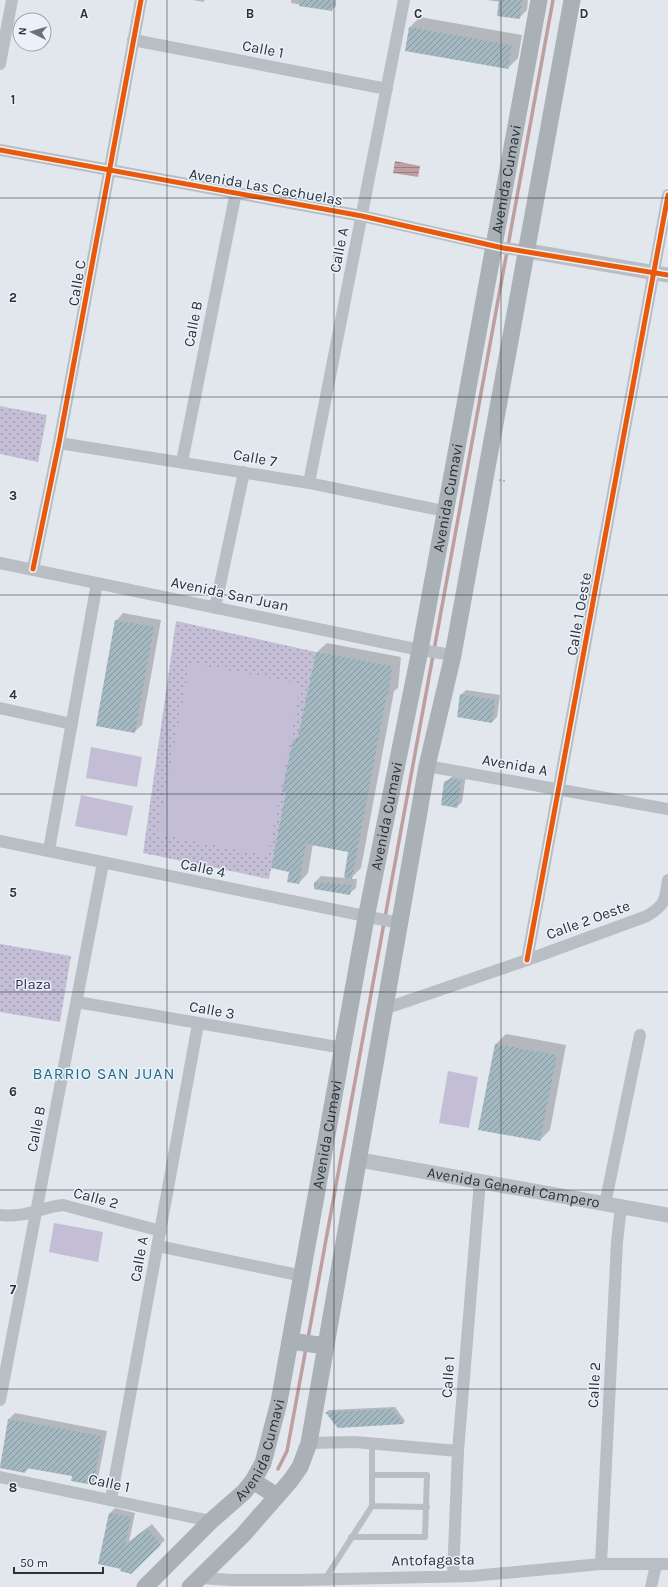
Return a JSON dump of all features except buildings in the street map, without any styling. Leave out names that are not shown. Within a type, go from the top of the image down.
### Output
[{"type":"main road","name":"Avenida Cumavi","points":[[145,1587],[211,1522],[244,1492],[263,1463],[294,1342],[303,1276],[343,1048],[371,919],[424,651],[444,511],[453,473],[498,246],[539,0]]},
{"type":"main road","name":"Avenida Cumavi","points":[[195,1582],[242,1536],[277,1496],[300,1467],[309,1443],[321,1346],[360,1160],[384,1009],[394,923],[450,654],[572,0]]},
{"type":"main road","points":[[294,1342],[321,1346]]},
{"type":"main road","points":[[252,1481],[277,1496]]},
{"type":"street","points":[[0,64],[12,0]]},
{"type":"street","name":"Calle C","points":[[33,569],[59,443],[141,0]]},
{"type":"street","name":"Calle A","points":[[309,483],[404,0]]},
{"type":"street","name":"Calle 1","points":[[133,40],[387,89]]},
{"type":"street","name":"Avenida Las Cachuelas","points":[[0,150],[110,172],[236,192],[362,216],[498,246],[525,250]]},
{"type":"street","name":"Calle B","points":[[182,462],[236,192]]},
{"type":"street","name":"Calle 1 Oeste","points":[[528,960],[558,789],[661,274],[668,195]]},
{"type":"street","points":[[525,250],[661,274]]},
{"type":"street","name":"Calle 7","points":[[59,443],[309,483],[444,511]]},
{"type":"street","points":[[215,608],[244,472]]},
{"type":"street","name":"Avenida San Juan","points":[[0,563],[424,651],[450,654]]},
{"type":"street","points":[[48,850],[97,583]]},
{"type":"street","points":[[0,708],[72,724]]},
{"type":"street","name":"Avenida A","points":[[427,766],[668,809]]},
{"type":"street","name":"Calle 4","points":[[0,841],[394,923]]},
{"type":"street","name":"Calle B","points":[[0,1400],[103,863]]},
{"type":"street","name":"Calle 2 Oeste","points":[[384,1009],[528,960],[653,912],[660,908],[665,901],[668,880]]},
{"type":"street","name":"Calle 3","points":[[77,1002],[343,1048]]},
{"type":"street","name":"Calle A","points":[[111,1499],[198,1024]]},
{"type":"street","points":[[605,1204],[640,1035]]},
{"type":"street","name":"Avenida General Campero","points":[[360,1160],[480,1180],[668,1215]]},
{"type":"street","name":"Calle 1","points":[[453,1575],[458,1451],[480,1180]]},
{"type":"street","name":"Calle 2","points":[[0,1215],[22,1216],[37,1210],[62,1205],[160,1231]]},
{"type":"street","name":"Calle 2","points":[[601,1564],[617,1242],[621,1206]]},
{"type":"street","points":[[158,1246],[303,1276]]},
{"type":"street","points":[[309,1443],[372,1444],[458,1451]]},
{"type":"street","name":"Calle 1","points":[[0,1477],[111,1499],[211,1522]]},
{"type":"street","name":"Antofagasta","points":[[195,1582],[232,1580],[298,1584],[325,1579],[453,1575],[471,1581],[601,1564],[662,1564]]},
{"type":"street","points":[[651,1587],[662,1564]]},
{"type":"lane","points":[[325,1579],[372,1506],[374,1475],[372,1444]]},
{"type":"lane","points":[[351,1537],[423,1538],[426,1534],[427,1475],[374,1475]]},
{"type":"lane","points":[[372,1506],[427,1507]]},
{"type":"green space","points":[[0,406],[47,415],[38,462],[0,454]]},
{"type":"green space","points":[[176,621],[316,652],[269,879],[143,853]]},
{"type":"green space","points":[[190,663],[301,684],[268,856],[157,834]]},
{"type":"green space","points":[[91,747],[142,757],[137,787],[86,778]]},
{"type":"green space","points":[[81,795],[133,806],[127,836],[75,826]]},
{"type":"green space","name":"Plaza","points":[[0,944],[71,956],[60,1022],[0,1012]]},
{"type":"green space","points":[[448,1071],[478,1077],[469,1128],[439,1123]]},
{"type":"green space","points":[[54,1223],[103,1232],[98,1262],[49,1252]]},
{"type":"shaded area","points":[[395,161],[420,166],[418,177],[393,173]]},
{"type":"waterway","points":[[308,1338],[553,0]]},
{"type":"waterway","points":[[278,1469],[287,1451],[306,1348]]},
{"type":"cycle path","points":[[33,569],[59,443],[141,0]]},
{"type":"cycle path","points":[[0,150],[362,216],[503,248],[668,275]]},
{"type":"cycle path","points":[[527,960],[668,195]]},
{"type":"district","name":"BARRIO SAN JUAN","points":[[104,1073]]}]
